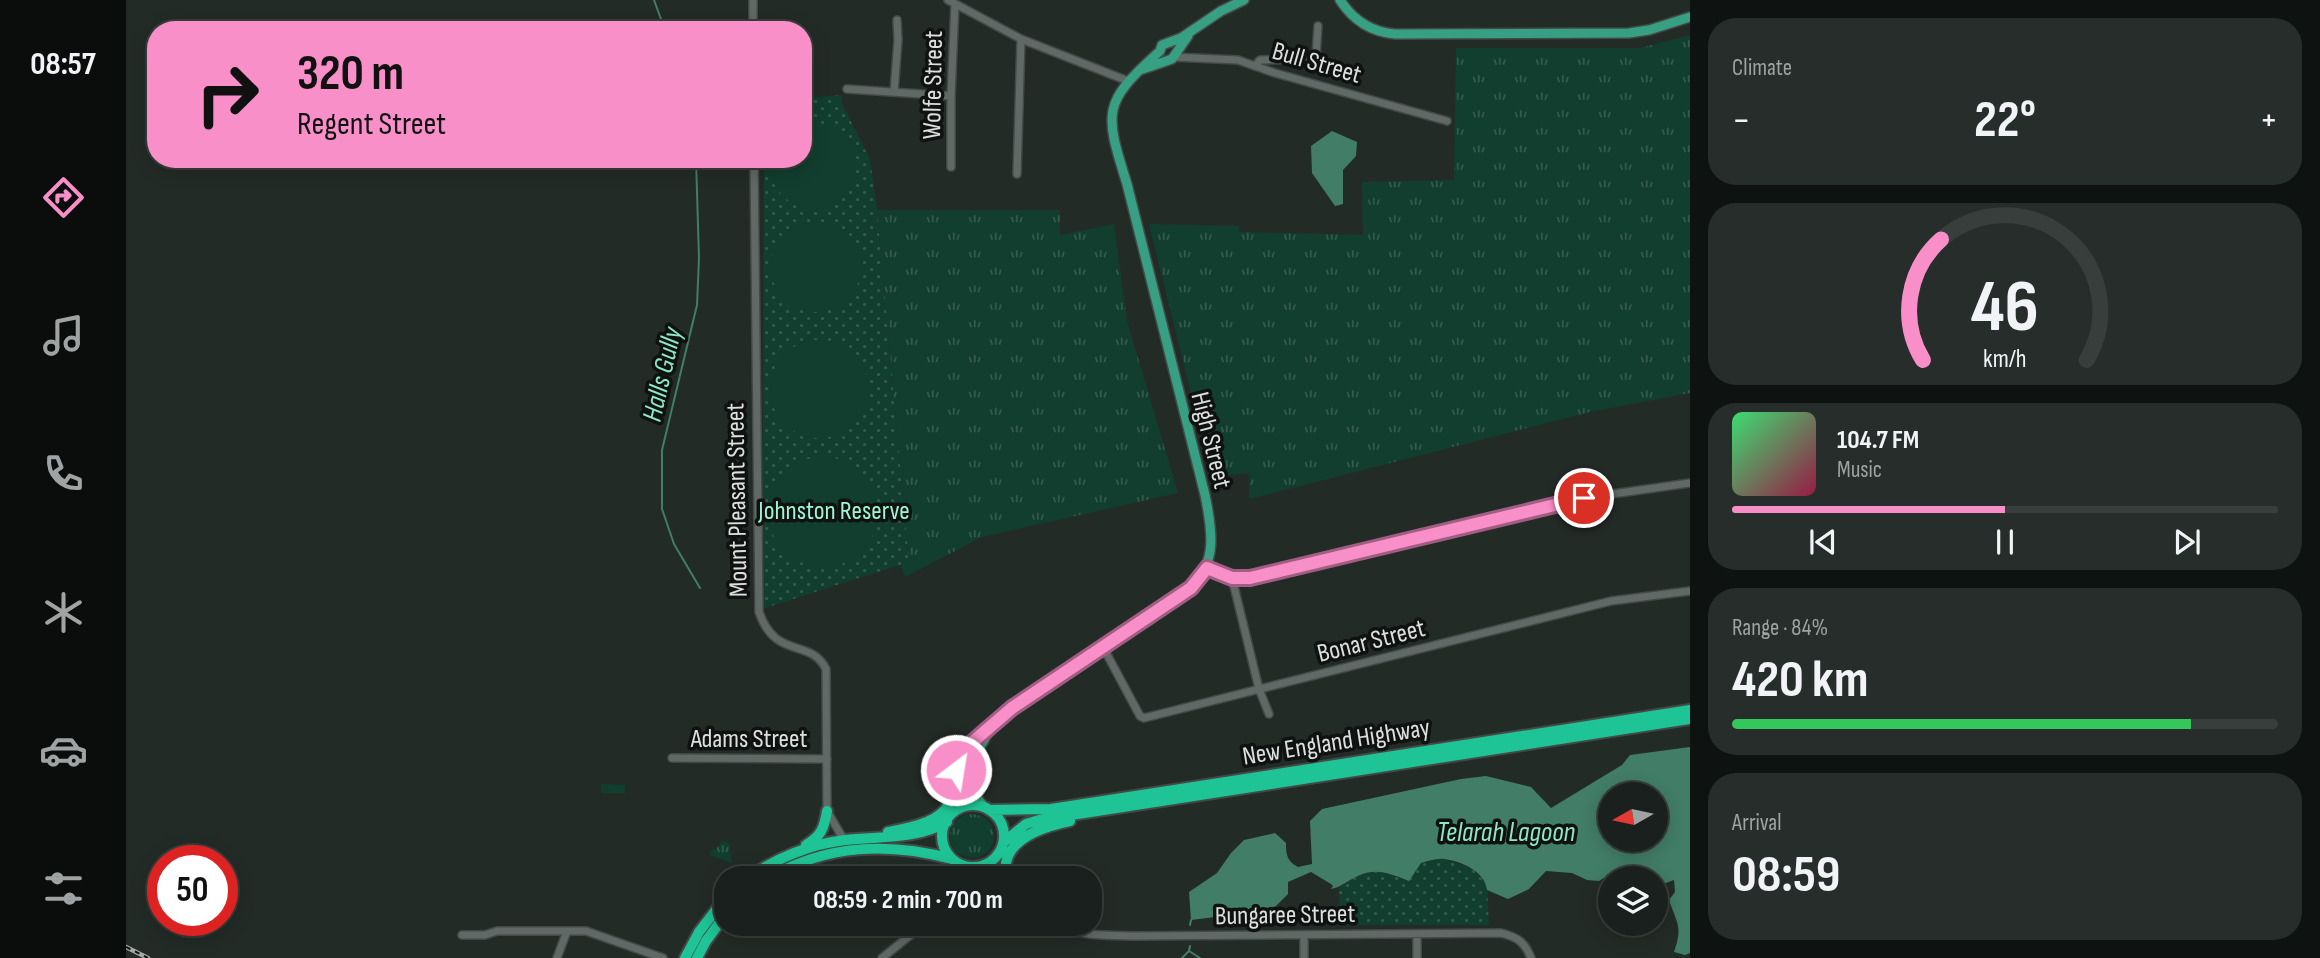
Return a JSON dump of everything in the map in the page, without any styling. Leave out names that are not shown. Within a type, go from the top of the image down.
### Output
[{"type":"highway","name":"New England Highway","points":[[987,809],[1051,809],[1690,710]]},
{"type":"highway","name":"New England Highway","points":[[1003,845],[1026,824],[1039,820],[1690,719]]},
{"type":"highway","points":[[862,839],[934,818],[946,810],[949,803]]},
{"type":"highway","points":[[788,856],[844,840],[920,834],[968,806],[987,809],[1000,821],[1003,845],[995,858],[979,866],[903,849],[866,848],[820,855],[792,866]]},
{"type":"highway","points":[[1006,863],[1014,845],[1033,834],[1109,808]]},
{"type":"highway","points":[[770,866],[818,838],[824,830],[827,811]]},
{"type":"highway","points":[[948,820],[944,842],[954,860]]},
{"type":"highway","points":[[685,958],[699,932],[714,913]]},
{"type":"highway","points":[[697,958],[714,930]]},
{"type":"main road","points":[[1192,32],[1173,56],[1162,57],[1162,45],[1192,32],[1232,0]]},
{"type":"main road","points":[[1213,16],[1244,0]]},
{"type":"main road","points":[[1341,0],[1356,19],[1369,28],[1395,34],[1618,34],[1649,30],[1690,17]]},
{"type":"main road","points":[[1170,43],[1174,47],[1173,56]]},
{"type":"main road","name":"High Street","points":[[1160,51],[1128,80],[1115,102],[1111,128],[1205,495],[1211,545],[1207,568]]},
{"type":"main road","name":"High Street","points":[[1138,71],[1173,56]]},
{"type":"main road","points":[[948,820],[956,770],[961,757],[976,737],[1012,708],[1191,588],[1207,568]]},
{"type":"main road","points":[[987,809],[971,788],[970,778],[975,757],[993,725]]},
{"type":"street","points":[[753,0],[753,21]]},
{"type":"street","points":[[952,2],[1021,39],[1128,80]]},
{"type":"street","name":"Wolfe Street","points":[[951,167],[952,2]]},
{"type":"street","points":[[894,92],[897,20]]},
{"type":"street","points":[[1255,65],[1260,60],[1310,59],[1316,56],[1318,26]]},
{"type":"street","points":[[1017,174],[1021,39]]},
{"type":"street","name":"Bull Street","points":[[1173,56],[1238,60],[1447,121]]},
{"type":"street","points":[[847,89],[951,96]]},
{"type":"street","name":"Mount Pleasant Street","points":[[754,168],[758,612],[776,640],[819,657],[826,669],[827,811]]},
{"type":"street","points":[[1207,568],[1232,578],[1250,578],[1584,498],[1690,483]]},
{"type":"street","points":[[1232,578],[1259,689],[1269,715]]},
{"type":"street","name":"Bonar Street","points":[[1103,647],[1140,716],[1144,718],[1611,601],[1690,591]]},
{"type":"street","name":"Adams Street","points":[[672,758],[827,759]]},
{"type":"street","points":[[827,811],[844,840]]},
{"type":"street","points":[[1003,845],[1007,866]]},
{"type":"street","points":[[954,860],[954,866]]},
{"type":"street","points":[[462,935],[485,935],[497,930],[586,932],[663,958]]},
{"type":"street","points":[[557,958],[567,931]]},
{"type":"street","name":"Bungaree Street","points":[[1102,935],[1500,933],[1517,938],[1526,947],[1531,958]]},
{"type":"street","points":[[1417,934],[1417,958]]},
{"type":"street","points":[[1304,935],[1304,958]]},
{"type":"street","points":[[882,958],[909,936]]},
{"type":"green space","points":[[1690,35],[1690,393],[1590,412],[1249,499],[1249,473],[1212,477],[1149,224],[1239,226],[1239,232],[1363,235],[1362,182],[1454,180],[1456,48],[1640,48]]},
{"type":"green space","name":"Johnston Reserve","points":[[842,95],[842,104],[870,159],[909,562],[762,609],[764,168],[812,168],[812,97]]},
{"type":"green space","points":[[812,123],[840,134],[852,149],[855,167],[850,185],[839,199],[823,208],[805,209],[785,198],[778,190],[772,168],[812,168]]},
{"type":"green space","points":[[877,210],[1060,210],[1060,235],[1114,224],[1127,321],[1178,493],[982,537],[905,577],[901,564],[909,562]]},
{"type":"green space","points":[[816,222],[833,225],[848,235],[858,250],[861,267],[858,284],[848,299],[833,309],[816,312],[799,309],[784,299],[774,284],[771,267],[774,250],[784,235],[799,225]]},
{"type":"green space","points":[[819,340],[838,344],[854,354],[864,370],[868,389],[864,408],[854,424],[838,434],[819,438],[800,434],[784,424],[774,408],[770,389],[774,370],[784,354],[800,344]]},
{"type":"green space","points":[[823,457],[844,461],[862,473],[874,491],[878,512],[874,533],[862,551],[844,563],[823,567],[802,563],[784,551],[772,533],[768,512],[772,491],[784,473],[802,461]]},
{"type":"green space","points":[[601,784],[625,785],[625,793],[601,793]]},
{"type":"green space","points":[[972,814],[987,821],[994,836],[987,851],[972,858],[957,851],[950,836],[957,821]]},
{"type":"green space","points":[[722,841],[729,843],[732,863],[710,855]]},
{"type":"green space","name":"Telarah Lagoon","points":[[1442,858],[1473,868],[1487,884],[1489,925],[1340,925],[1339,887],[1360,874]]},
{"type":"water","points":[[1332,131],[1357,142],[1356,156],[1343,170],[1343,204],[1335,206],[1312,173],[1311,146]]},
{"type":"water","name":"Telarah Lagoon","points":[[1690,747],[1690,953],[1685,955],[1674,952],[1678,930],[1669,900],[1675,892],[1674,880],[1668,882],[1668,866],[1598,866],[1598,881],[1587,880],[1572,873],[1546,871],[1529,889],[1508,899],[1487,890],[1482,877],[1471,868],[1444,859],[1421,863],[1409,881],[1390,874],[1371,872],[1331,889],[1331,884],[1311,872],[1288,882],[1288,894],[1272,910],[1191,920],[1189,892],[1217,873],[1244,840],[1275,833],[1286,843],[1291,862],[1298,867],[1312,864],[1310,821],[1322,809],[1486,776],[1531,787],[1551,808],[1622,765],[1630,755]]},
{"type":"waterway","name":"Halls Gully","points":[[654,0],[662,21]]},
{"type":"waterway","name":"Halls Gully","points":[[696,168],[699,258],[697,305],[662,450],[662,509],[674,544],[700,588]]},
{"type":"waterway","points":[[1190,925],[1191,920]]},
{"type":"waterway","points":[[1182,958],[1190,946]]},
{"type":"waterway","points":[[1189,951],[1200,958]]},
{"type":"railway","points":[[126,947],[148,958]]},
{"type":"route","points":[[956,770],[961,757],[976,737],[1012,708],[1161,610],[1191,588],[1207,568],[1232,578],[1250,578],[1584,498]]}]
